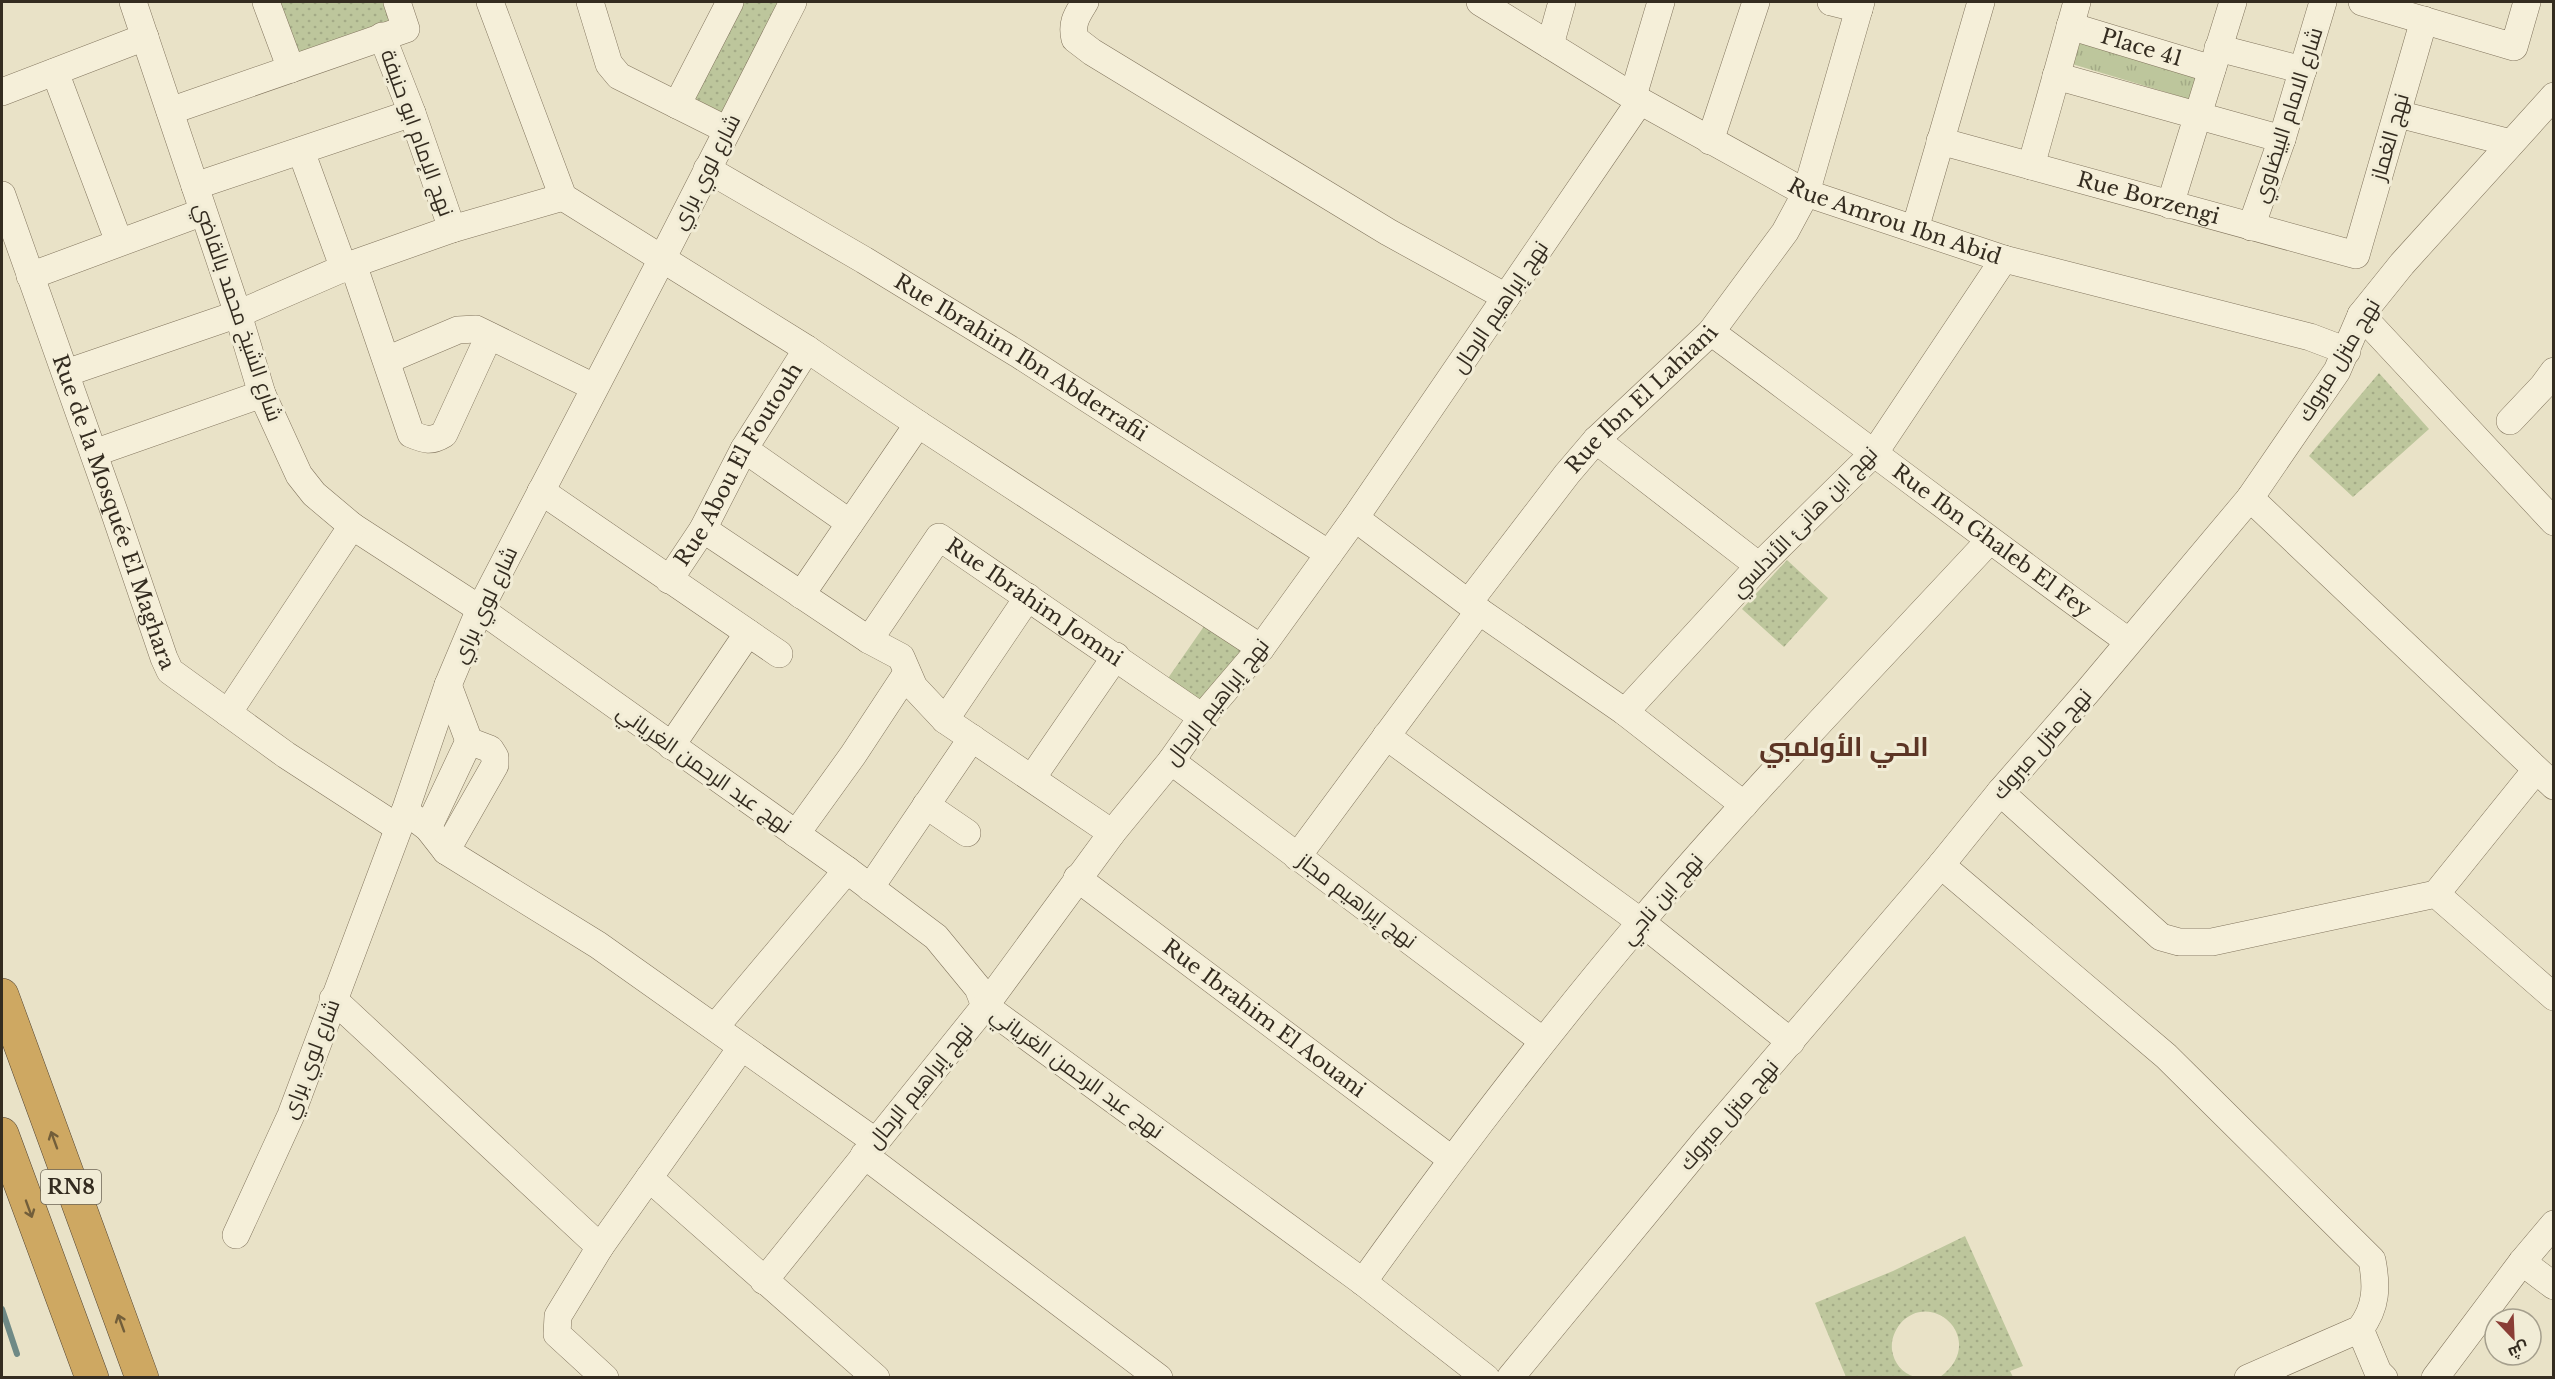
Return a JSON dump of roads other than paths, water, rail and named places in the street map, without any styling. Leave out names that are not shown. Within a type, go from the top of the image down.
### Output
[{"type":"highway","name":"RN8","points":[[2,995],[142,1377]]},
{"type":"highway","name":"RN8","points":[[2,1134],[92,1377]]},
{"type":"street","name":"شارع الشيخ محمد بالقاضي","points":[[133,2],[238,314],[262,394],[299,476],[314,494],[352,526],[480,609]]},
{"type":"street","points":[[266,2],[291,69]]},
{"type":"street","points":[[170,111],[406,29],[397,2]]},
{"type":"street","points":[[490,2],[563,197],[663,257],[807,349],[1261,648]]},
{"type":"street","points":[[590,2],[609,64],[619,76],[727,130]]},
{"type":"street","points":[[677,105],[730,2]]},
{"type":"street","name":"شارع لوي براي","points":[[236,1235],[291,1115],[401,819],[448,685],[480,609],[793,2]]},
{"type":"street","points":[[1085,2],[1074,21],[1073,30],[1075,39],[1092,52],[1388,232],[1506,297]]},
{"type":"street","name":"Rue Amrou Ibn Abid","points":[[1480,2],[1636,99],[1806,193],[2004,259],[2310,337],[2347,351]]},
{"type":"street","points":[[1550,45],[1562,2]]},
{"type":"street","name":"نهج إبراهيم الرحال","points":[[764,1281],[985,1006],[1077,878],[1171,761],[1202,717],[1261,648],[1355,518],[1506,297],[1636,99],[1661,2]]},
{"type":"street","points":[[1710,141],[1756,2]]},
{"type":"street","points":[[1832,2],[1860,5]]},
{"type":"street","points":[[1915,229],[1981,2]]},
{"type":"street","points":[[2170,205],[2233,2]]},
{"type":"street","name":"شارع الامام البيضاوي","points":[[2251,227],[2282,139],[2324,2]]},
{"type":"street","points":[[2362,2],[2417,12],[2514,47],[2527,2]]},
{"type":"street","name":"Rue Ibn El Lahiani","points":[[1298,857],[1386,736],[1567,474],[1596,440],[1712,332],[1785,232],[1806,193],[1860,5]]},
{"type":"street","name":"نهج الغماز","points":[[2356,255],[2398,114],[2417,12]]},
{"type":"street","points":[[2031,166],[2074,14]]},
{"type":"street","name":"Place 41","points":[[2074,14],[2215,58],[2303,70]]},
{"type":"street","name":"نهج الإمام ابو حنيفة","points":[[382,36],[412,113],[452,230]]},
{"type":"street","points":[[2,92],[146,37]]},
{"type":"street","points":[[55,72],[119,242]]},
{"type":"street","points":[[2056,76],[2282,139]]},
{"type":"street","name":"نهج منزل مبروك","points":[[1510,1377],[1705,1141],[1941,866],[2000,792],[2250,498],[2337,371],[2361,315],[2402,264],[2553,96]]},
{"type":"street","points":[[195,186],[412,113]]},
{"type":"street","points":[[2398,114],[2511,143]]},
{"type":"street","name":"Rue Borzengi","points":[[1940,141],[2356,255]]},
{"type":"street","points":[[301,151],[387,360],[411,434],[426,441],[444,434],[489,336]]},
{"type":"street","name":"Rue Ibrahim Ibn Abderrafii","points":[[707,169],[864,260],[1008,348],[1329,554]]},
{"type":"street","name":"Rue de la Mosquée El Maghara","points":[[2,195],[170,670],[286,755],[401,819],[428,828],[446,851]]},
{"type":"street","points":[[66,373],[238,314],[348,267],[452,230],[563,197]]},
{"type":"street","points":[[30,276],[203,212]]},
{"type":"street","name":"نهج ابن هانئ الأندلسي","points":[[1625,712],[1759,566],[1875,452],[2004,259]]},
{"type":"street","points":[[2361,315],[2553,522]]},
{"type":"street","points":[[387,360],[458,330],[476,329],[594,387]]},
{"type":"street","name":"Rue Ibn Ghaleb El Fey","points":[[1712,332],[1875,452],[1989,541],[2128,641]]},
{"type":"street","name":"Rue Abou El Foutouh","points":[[669,580],[703,529],[744,449],[807,349]]},
{"type":"street","points":[[2510,421],[2543,386],[2553,371]]},
{"type":"street","points":[[94,453],[262,394]]},
{"type":"street","points":[[801,595],[918,424]]},
{"type":"street","points":[[1596,440],[1759,566]]},
{"type":"street","points":[[744,449],[850,523]]},
{"type":"street","points":[[541,491],[779,654]]},
{"type":"street","points":[[2000,792],[2161,937],[2179,942],[2212,942],[2436,894],[2545,778],[2250,498]]},
{"type":"street","points":[[1355,518],[1474,606],[1625,712],[1744,805]]},
{"type":"street","points":[[228,713],[352,526]]},
{"type":"street","points":[[703,529],[869,640],[901,657],[914,687],[945,720],[1112,833]]},
{"type":"street","name":"Rue Ibrahim Jomni","points":[[869,640],[939,537],[1202,717]]},
{"type":"street","name":"نهج ابن ناجي","points":[[1363,1282],[1451,1159],[1543,1041],[1641,922],[1744,805],[1989,541]]},
{"type":"street","points":[[945,720],[1028,597]]},
{"type":"street","name":"نهج عبد الرحمن الغرياني","points":[[480,609],[847,870],[936,937],[978,988],[985,1006],[1363,1282],[1486,1377]]},
{"type":"street","points":[[672,746],[748,633]]},
{"type":"street","points":[[1032,778],[1116,656]]},
{"type":"street","points":[[796,834],[907,673]]},
{"type":"street","points":[[428,828],[469,741],[448,685]]},
{"type":"street","points":[[1386,736],[1641,922],[1791,1042]]},
{"type":"street","points":[[870,888],[972,738]]},
{"type":"street","points":[[469,741],[490,749],[495,757],[495,765],[446,851],[598,945],[716,1026],[1159,1377]]},
{"type":"street","name":"نهج إبراهيم مجاز","points":[[1171,761],[1543,1041]]},
{"type":"street","points":[[926,805],[967,832]]},
{"type":"street","points":[[1941,866],[2166,1056],[2372,1260],[2375,1300],[2369,1317],[2360,1329],[2248,1377]]},
{"type":"street","points":[[716,1026],[847,870]]},
{"type":"street","name":"Rue Ibrahim El Aouani","points":[[1077,878],[1451,1159]]},
{"type":"street","points":[[2436,894],[2553,997]]},
{"type":"street","points":[[333,999],[600,1247]]},
{"type":"street","points":[[605,1377],[557,1334],[558,1316],[600,1247],[741,1048]]},
{"type":"street","points":[[649,1178],[876,1377]]},
{"type":"street","points":[[2435,1377],[2553,1224]]},
{"type":"street","points":[[2522,1262],[2553,1286]]},
{"type":"street","points":[[2360,1329],[2378,1372],[2384,1377]]},
{"type":"waterway","points":[[2,1309],[17,1354]]},
{"type":"district","name":"الحي الأولمبي","points":[[1844,747]]}]
